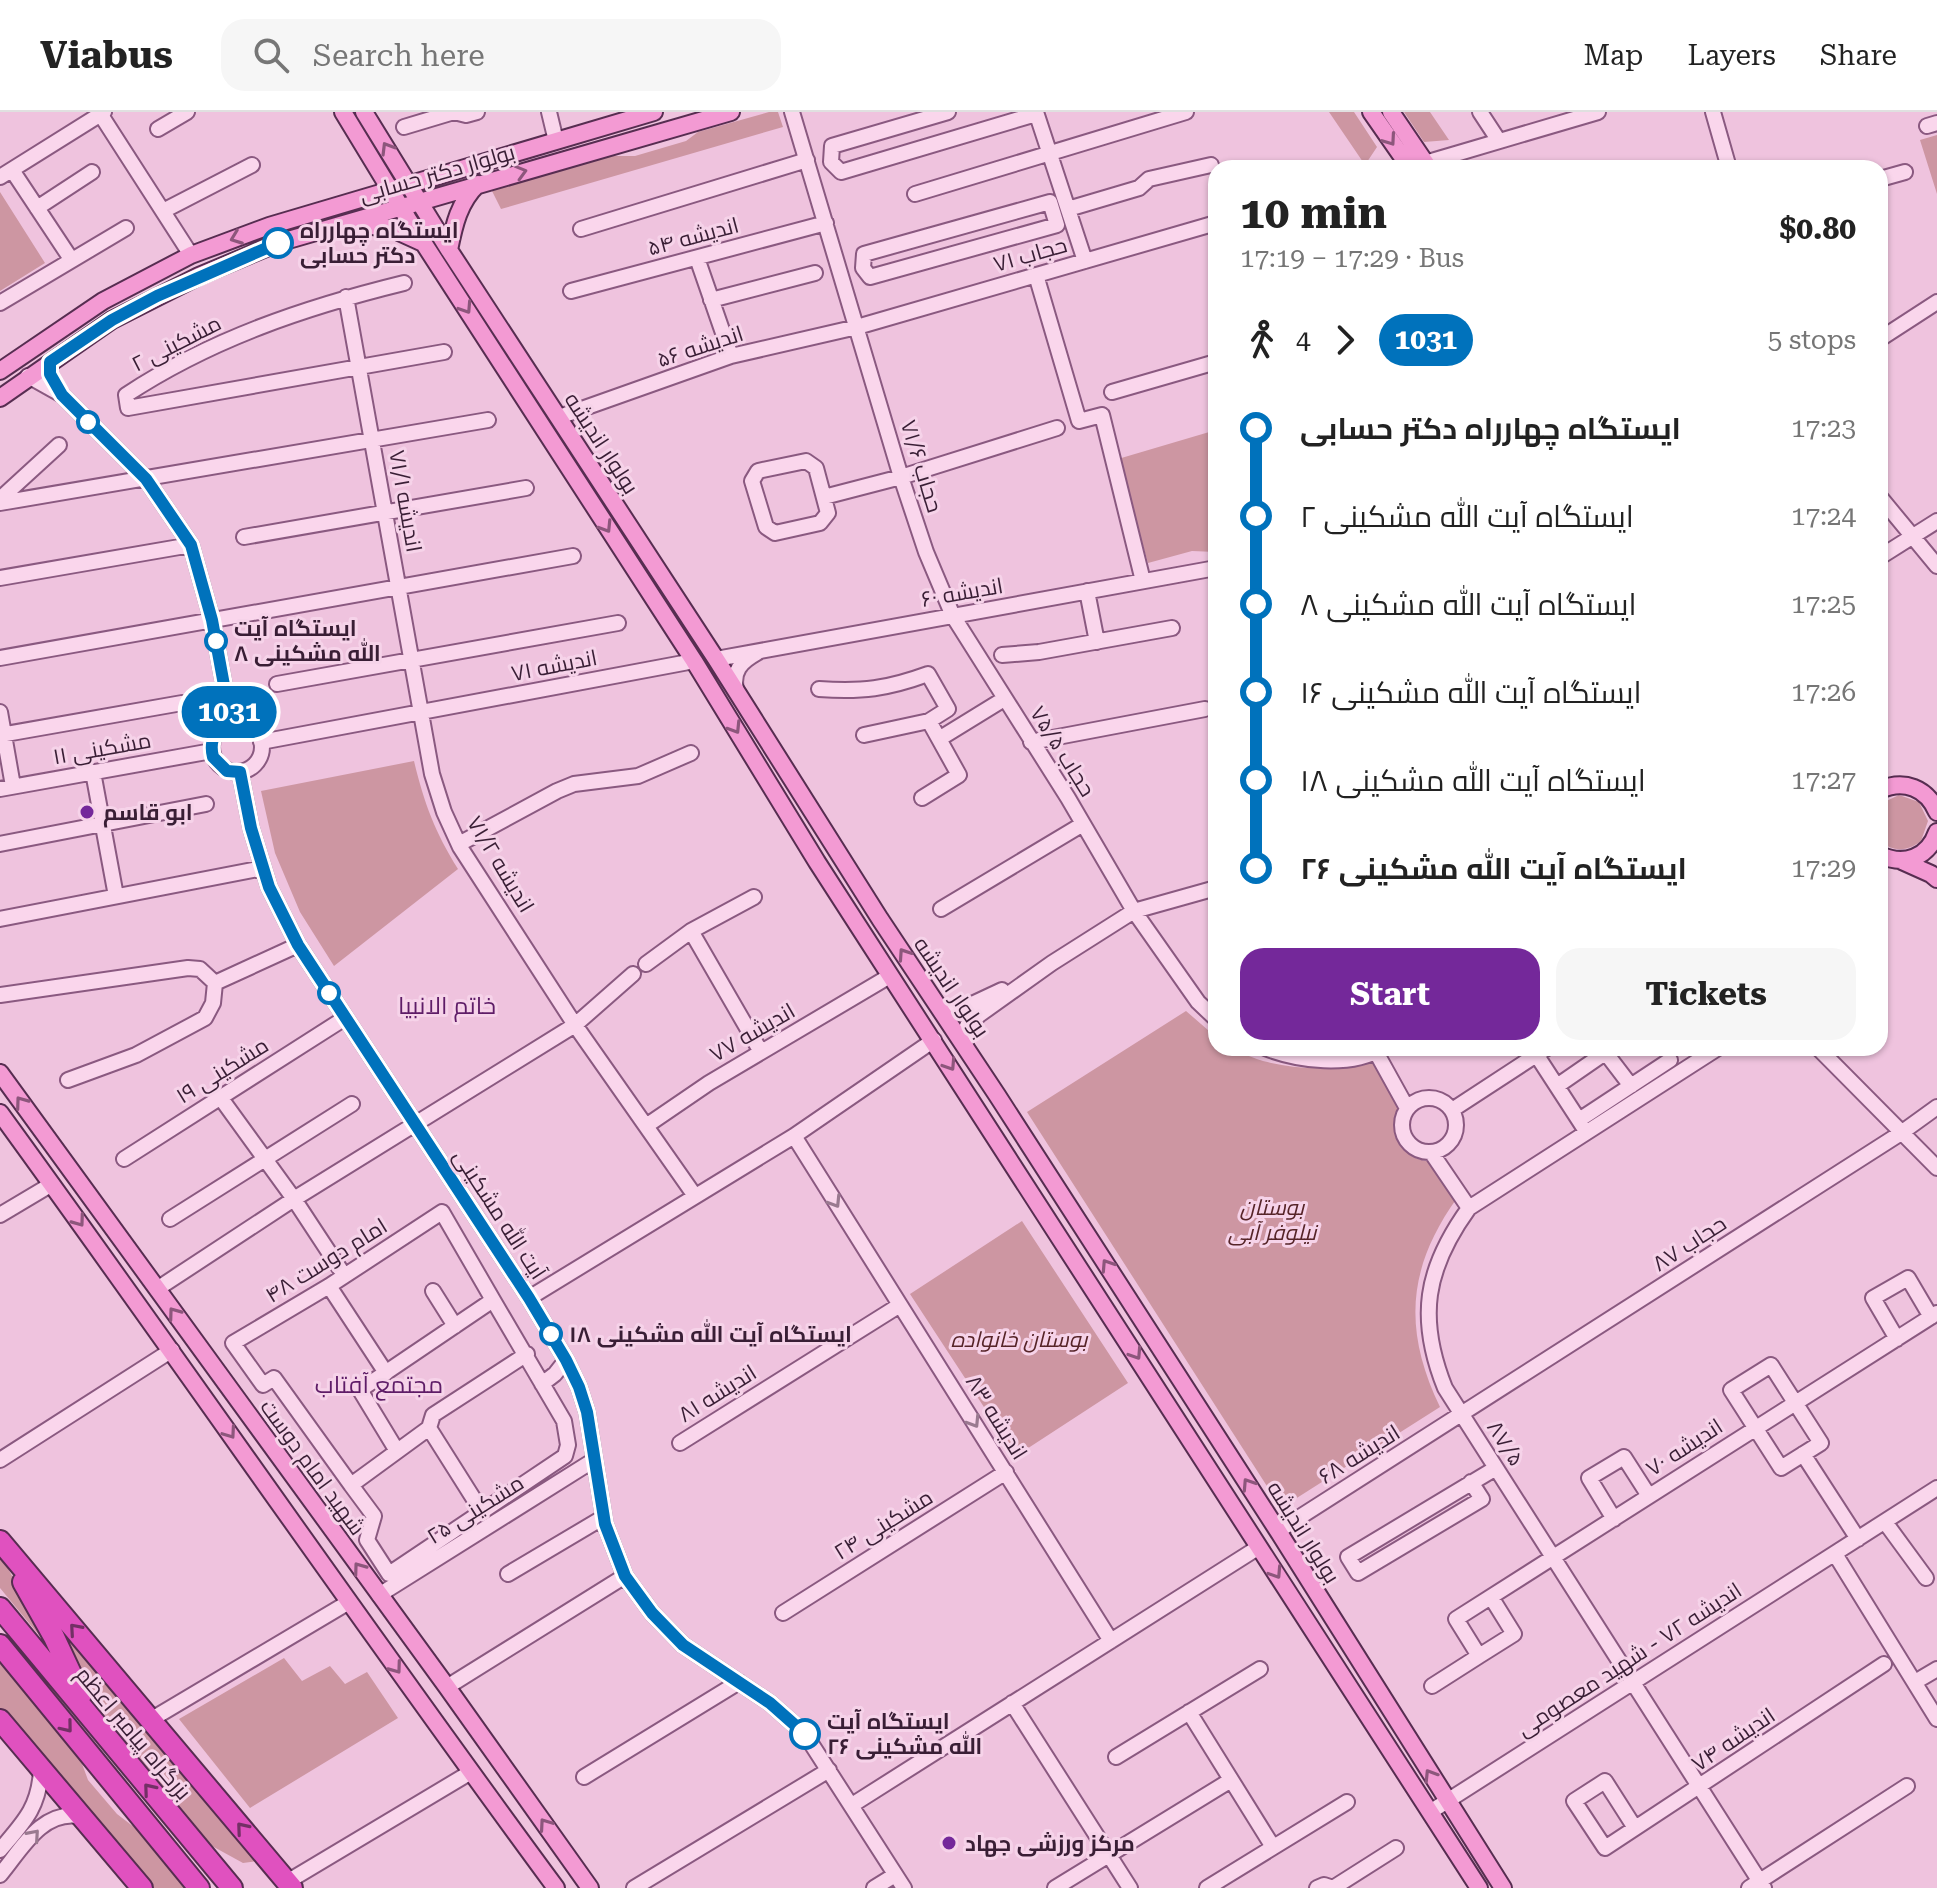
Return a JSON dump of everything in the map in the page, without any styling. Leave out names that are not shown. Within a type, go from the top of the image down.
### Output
[{"type":"highway","points":[[0,1541],[289,1885]]},
{"type":"highway","points":[[0,1541],[54,1637],[94,1724]]},
{"type":"highway","name":"بزرگراه پیامبر اعظم","points":[[0,1608],[232,1888]]},
{"type":"highway","points":[[0,1645],[199,1888]]},
{"type":"highway","points":[[0,1720],[78,1816],[142,1888]]},
{"type":"main road","name":"بولوار اندیشه","points":[[343,112],[423,243],[694,661],[862,931],[1479,1888]]},
{"type":"main road","name":"بولوار اندیشه","points":[[364,112],[449,250],[1278,1531],[1503,1888]]},
{"type":"main road","name":"بولوار دکتر حسابی","points":[[0,371],[103,301],[191,255],[269,226],[654,112]]},
{"type":"main road","name":"بولوار دکتر حسابی","points":[[0,398],[112,320],[157,296],[278,243],[731,112]]},
{"type":"main road","points":[[1371,112],[1410,160]]},
{"type":"main road","points":[[1391,112],[1413,160]]},
{"type":"main road","points":[[449,250],[457,214],[468,194],[478,184]]},
{"type":"main road","points":[[336,224],[390,228],[423,243]]},
{"type":"main road","points":[[1888,786],[1908,785],[1918,789],[1932,802],[1937,812]]},
{"type":"main road","points":[[1902,861],[1921,855],[1936,839]]},
{"type":"main road","points":[[1888,857],[1937,879]]},
{"type":"main road","points":[[862,931],[880,919]]},
{"type":"main road","name":"شهید امام دوست","points":[[0,1073],[590,1888]]},
{"type":"main road","points":[[0,1113],[556,1888]]},
{"type":"main road","points":[[172,1350],[191,1336]]},
{"type":"street","points":[[158,129],[187,112]]},
{"type":"street","points":[[404,127],[454,112],[466,115],[477,112]]},
{"type":"street","points":[[549,112],[556,141]]},
{"type":"street","name":"حجاب ۷۱/۶","points":[[792,112],[901,477],[926,552],[953,616]]},
{"type":"street","points":[[948,112],[832,146],[831,162],[841,172],[1036,113],[1085,261]]},
{"type":"street","points":[[915,194],[1186,112]]},
{"type":"street","points":[[1480,112],[1499,141]]},
{"type":"street","points":[[1438,160],[1595,112]]},
{"type":"street","points":[[1713,112],[1727,160]]},
{"type":"street","points":[[71,259],[37,208],[6,174],[101,113],[191,255]]},
{"type":"street","points":[[581,229],[808,164],[831,162]]},
{"type":"street","points":[[163,211],[252,165]]},
{"type":"street","points":[[1068,209],[1139,188],[1149,179],[1208,166]]},
{"type":"street","points":[[37,208],[92,172]]},
{"type":"street","points":[[1888,177],[1905,172]]},
{"type":"street","points":[[1050,202],[1057,225],[870,277],[863,268],[864,254],[1050,202]]},
{"type":"street","name":"اندیشه ۵۴","points":[[571,291],[826,223]]},
{"type":"street","points":[[0,303],[126,228]]},
{"type":"street","name":"حجاب ۷۱","points":[[857,327],[1085,261],[1208,230]]},
{"type":"street","points":[[697,258],[731,356]]},
{"type":"street","points":[[841,274],[863,268]]},
{"type":"street","points":[[711,300],[815,273]]},
{"type":"street","points":[[1036,275],[1079,421],[1102,415],[1143,581]]},
{"type":"street","points":[[346,297],[404,283]]},
{"type":"street","name":"مشکینی ۲","points":[[346,297],[263,325],[205,349],[157,374],[126,395],[128,408],[360,366]]},
{"type":"street","name":"اندیشه ۷۱/۱","points":[[346,297],[422,712]]},
{"type":"street","points":[[1888,334],[1937,302]]},
{"type":"street","name":"اندیشه ۵۶","points":[[559,417],[731,356],[857,327]]},
{"type":"street","points":[[360,366],[444,352]]},
{"type":"street","points":[[50,362],[50,374],[62,395],[146,479],[191,545],[212,620],[231,723]]},
{"type":"street","points":[[1112,392],[1208,364]]},
{"type":"street","points":[[28,376],[62,395]]},
{"type":"street","points":[[0,501],[488,420]]},
{"type":"street","points":[[824,497],[901,477],[1057,428]]},
{"type":"street","points":[[0,501],[59,445]]},
{"type":"street","points":[[806,461],[816,468],[824,497],[828,513],[820,523],[775,533],[766,527],[752,481],[758,471],[806,461]]},
{"type":"street","points":[[244,537],[526,488]]},
{"type":"street","points":[[1888,506],[1937,566]]},
{"type":"street","points":[[1888,552],[1937,521]]},
{"type":"street","points":[[0,578],[191,545]]},
{"type":"street","points":[[0,658],[573,556]]},
{"type":"street","name":"اندیشه ۶۰","points":[[716,659],[1208,569]]},
{"type":"street","points":[[1087,591],[1097,642]]},
{"type":"street","name":"حجاب ۷۵/۵","points":[[953,616],[1134,911],[1198,1002],[1208,1011]]},
{"type":"street","points":[[277,684],[618,623]]},
{"type":"street","points":[[1002,655],[1172,628]]},
{"type":"street","points":[[736,690],[736,670],[762,650]]},
{"type":"street","name":"اندیشه ۷۱","points":[[261,742],[694,661]]},
{"type":"street","points":[[819,689],[861,692],[928,674],[948,709],[929,721],[864,735]]},
{"type":"street","points":[[939,739],[1004,699]]},
{"type":"street","points":[[2,735],[182,703]]},
{"type":"street","points":[[1031,742],[1205,709]]},
{"type":"street","points":[[0,712],[7,788]]},
{"type":"street","name":"اندیشه ۷۱/۲","points":[[422,712],[432,774],[444,812],[459,844],[575,1025],[695,1196]]},
{"type":"street","points":[[922,798],[959,775],[929,721]]},
{"type":"street","points":[[231,723],[250,726],[261,742],[258,762],[240,772],[221,767],[212,751],[216,733],[231,723]]},
{"type":"street","name":"مشکینی ۱۱","points":[[7,788],[212,751]]},
{"type":"street","points":[[459,844],[574,784],[638,776],[691,753]]},
{"type":"street","points":[[93,772],[116,896]]},
{"type":"street","name":"آیت الله مشکینی","points":[[240,772],[251,828],[269,887],[298,945],[529,1298],[579,1387],[587,1412],[604,1517],[615,1556],[625,1576],[652,1613],[683,1645],[770,1703],[805,1734],[899,1882]]},
{"type":"street","points":[[1918,789],[1937,787]]},
{"type":"street","points":[[0,844],[206,804]]},
{"type":"street","points":[[941,909],[1083,824]]},
{"type":"street","points":[[0,919],[263,868]]},
{"type":"street","points":[[966,1046],[964,1035],[967,1026],[1052,963],[1134,911],[1208,890]]},
{"type":"street","points":[[646,964],[691,931],[754,897]]},
{"type":"street","points":[[691,931],[761,1052]]},
{"type":"street","points":[[215,983],[298,945]]},
{"type":"street","points":[[943,1011],[955,1012],[972,1005],[1052,963]]},
{"type":"street","points":[[0,995],[188,968],[200,969],[215,983]]},
{"type":"street","points":[[157,1289],[294,1199],[575,1025],[633,974]]},
{"type":"street","name":"اندیشه ۷۷","points":[[646,1126],[709,1083],[883,980]]},
{"type":"street","points":[[68,1080],[136,1055],[205,1018],[213,1003],[215,983]]},
{"type":"street","name":"مشکینی ۱۹","points":[[124,1159],[345,1018]]},
{"type":"street","points":[[529,1298],[794,1136],[934,1040]]},
{"type":"street","points":[[1296,1056],[1333,1060],[1358,1056]]},
{"type":"street","points":[[1382,1056],[1407,1108]]},
{"type":"street","points":[[1452,1110],[1529,1056]]},
{"type":"street","points":[[1541,1056],[1583,1126]]},
{"type":"street","points":[[1557,1086],[1598,1056]]},
{"type":"street","points":[[1612,1056],[1631,1086]]},
{"type":"street","points":[[1431,1152],[1469,1208],[1583,1126],[1664,1056]]},
{"type":"street","points":[[1667,1056],[1679,1074]]},
{"type":"street","points":[[1583,1126],[1706,1056]]},
{"type":"street","points":[[1826,1056],[1937,1168]]},
{"type":"street","points":[[220,1097],[340,1269]]},
{"type":"street","points":[[1436,1098],[1452,1110],[1455,1132],[1451,1141],[1442,1148],[1431,1152],[1412,1147],[1405,1138],[1403,1117],[1407,1108],[1416,1101],[1436,1098]]},
{"type":"street","points":[[170,1219],[352,1104]]},
{"type":"street","name":"حجاب ۸۷","points":[[1463,1414],[1937,1107]]},
{"type":"street","name":"اندیشه ۸۳","points":[[794,1136],[1111,1641]]},
{"type":"street","points":[[0,1215],[52,1184]]},
{"type":"street","name":"۸۷/۵","points":[[1469,1208],[1450,1234],[1436,1263],[1429,1294],[1428,1326],[1433,1358],[1445,1388],[1701,1787],[1757,1886]]},
{"type":"street","points":[[436,1210],[530,1360],[564,1421],[568,1445],[565,1456],[389,1574],[367,1540],[374,1516],[274,1378],[263,1385],[232,1340],[436,1210]]},
{"type":"street","name":"امام دوست ۴۸","points":[[232,1340],[329,1286],[436,1210]]},
{"type":"street","points":[[1897,1339],[1873,1298],[1908,1278],[1934,1315]]},
{"type":"street","points":[[329,1286],[386,1373]]},
{"type":"street","points":[[433,1291],[455,1326]]},
{"type":"street","points":[[397,1451],[360,1390],[493,1300]]},
{"type":"street","name":"اندیشه ۸۱","points":[[680,1443],[900,1305]]},
{"type":"street","name":"اندیشه ۷۰","points":[[1479,1656],[1456,1619],[1934,1315]]},
{"type":"street","points":[[0,1460],[172,1350]]},
{"type":"street","points":[[351,1485],[429,1428],[433,1415],[530,1360],[566,1360]]},
{"type":"street","points":[[542,1384],[566,1360]]},
{"type":"street","points":[[1771,1365],[1795,1403],[1821,1443],[1781,1468],[1731,1390],[1771,1365]]},
{"type":"street","name":"اندیشه ۶۸","points":[[1278,1531],[1463,1414]]},
{"type":"street","points":[[429,1428],[482,1512]]},
{"type":"street","points":[[1803,1454],[1858,1539]]},
{"type":"street","points":[[1614,1519],[1589,1478],[1624,1457],[1649,1496]]},
{"type":"street","name":"مشکینی ۲۵","points":[[379,1595],[594,1460]]},
{"type":"street","points":[[1471,1482],[1482,1499],[1358,1573],[1348,1557],[1471,1482],[1496,1468]]},
{"type":"street","name":"مشکینی ۲۴","points":[[783,1613],[1006,1472]]},
{"type":"street","name":"اندیشه ۷۲ - شهید معصومی","points":[[1430,1812],[1937,1488]]},
{"type":"street","points":[[508,1574],[604,1517]]},
{"type":"street","points":[[1885,1522],[1926,1578]]},
{"type":"street","points":[[852,1805],[1259,1547]]},
{"type":"street","points":[[1835,1554],[1937,1719]]},
{"type":"street","points":[[447,1687],[625,1576]]},
{"type":"street","points":[[1432,1686],[1514,1634],[1491,1597]]},
{"type":"street","points":[[152,1719],[349,1602]]},
{"type":"street","name":"اندیشه ۷۴","points":[[1635,1828],[1605,1781],[1574,1801],[1605,1848],[1884,1664]]},
{"type":"street","points":[[1116,1757],[1260,1669]]},
{"type":"street","points":[[1915,1682],[1937,1669]]},
{"type":"street","points":[[584,1777],[739,1682]]},
{"type":"street","points":[[1012,1703],[1130,1888]]},
{"type":"street","points":[[1189,1712],[1273,1847]]},
{"type":"street","points":[[0,1850],[31,1813],[38,1796],[41,1770]]},
{"type":"street","points":[[634,1888],[829,1770]]},
{"type":"street","points":[[289,1885],[471,1772]]},
{"type":"street","points":[[1055,1888],[1231,1780]]},
{"type":"street","points":[[1757,1886],[1907,1786]]},
{"type":"street","points":[[1207,1888],[1347,1802]]},
{"type":"street","points":[[0,1875],[41,1826],[55,1817],[78,1816]]},
{"type":"street","points":[[1317,1888],[1324,1885],[1333,1888],[1396,1848]]},
{"type":"street","points":[[874,1888],[899,1882]]},
{"type":"green space","points":[[778,112],[783,127],[501,209],[491,189],[609,156],[635,156],[686,141],[698,132]]},
{"type":"green space","points":[[1329,112],[1354,112],[1377,147],[1368,160],[1362,160]]},
{"type":"green space","points":[[1404,112],[1430,112],[1449,140],[1424,142]]},
{"type":"green space","points":[[1937,135],[1937,194],[1920,140]]},
{"type":"green space","points":[[0,192],[45,263],[0,291]]},
{"type":"green space","points":[[1208,432],[1208,552],[1192,551],[1148,563],[1118,459]]},
{"type":"green space","points":[[414,761],[431,817],[458,869],[334,966],[300,912],[275,853],[261,791]]},
{"type":"green space","points":[[1899,795],[1919,802],[1928,821],[1921,841],[1900,849],[1888,846],[1888,800]]},
{"type":"green space","name":"بوستان نیلوفر آبی","points":[[1186,1011],[1208,1030],[1208,1056],[1248,1056],[1291,1066],[1318,1068],[1374,1060],[1403,1109],[1397,1128],[1401,1146],[1415,1158],[1435,1161],[1457,1198],[1428,1249],[1416,1300],[1420,1352],[1440,1407],[1281,1508],[1027,1112]]},
{"type":"green space","name":"بوستان خانواده","points":[[1022,1221],[1128,1383],[1016,1456],[910,1294]]},
{"type":"green space","points":[[0,1556],[4,1561],[53,1652],[0,1588]]},
{"type":"green space","points":[[52,1614],[258,1861],[243,1863],[212,1846],[91,1698],[50,1619]]},
{"type":"green space","points":[[284,1658],[302,1681],[330,1666],[345,1684],[367,1672],[398,1718],[250,1808],[179,1719]]},
{"type":"green space","points":[[0,1660],[78,1753],[88,1780],[117,1814],[143,1834],[186,1888],[152,1888],[0,1708]]},
{"type":"bus line","name":"1031","points":[[278,243],[199,276],[112,320],[50,362],[50,374],[62,395],[146,479],[191,545],[212,620],[231,723],[220,728],[213,738],[213,757],[227,771],[240,772],[251,828],[269,887],[298,945],[529,1298],[566,1360],[587,1412],[605,1524],[625,1576],[652,1613],[683,1645],[770,1703],[805,1734]]},
{"type":"place","name":"ایستگاه چهارراه دکتر حسابی","points":[[278,243]]},
{"type":"place","name":"ایستگاه آیت الله مشکینی ۸","points":[[216,641]]},
{"type":"place","name":"ابو قاسم","points":[[87,812]]},
{"type":"place","name":"ایستگاه آیت الله مشکینی ۱۸","points":[[551,1334]]},
{"type":"place","name":"ایستگاه آیت الله مشکینی ۲۶","points":[[805,1734]]},
{"type":"place","name":"مرکز ورزشی جهاد","points":[[949,1843]]},
{"type":"district","name":"خاتم الانبیا","points":[[447,1006]]},
{"type":"district","name":"مجتمع آفتاب","points":[[379,1385]]}]
